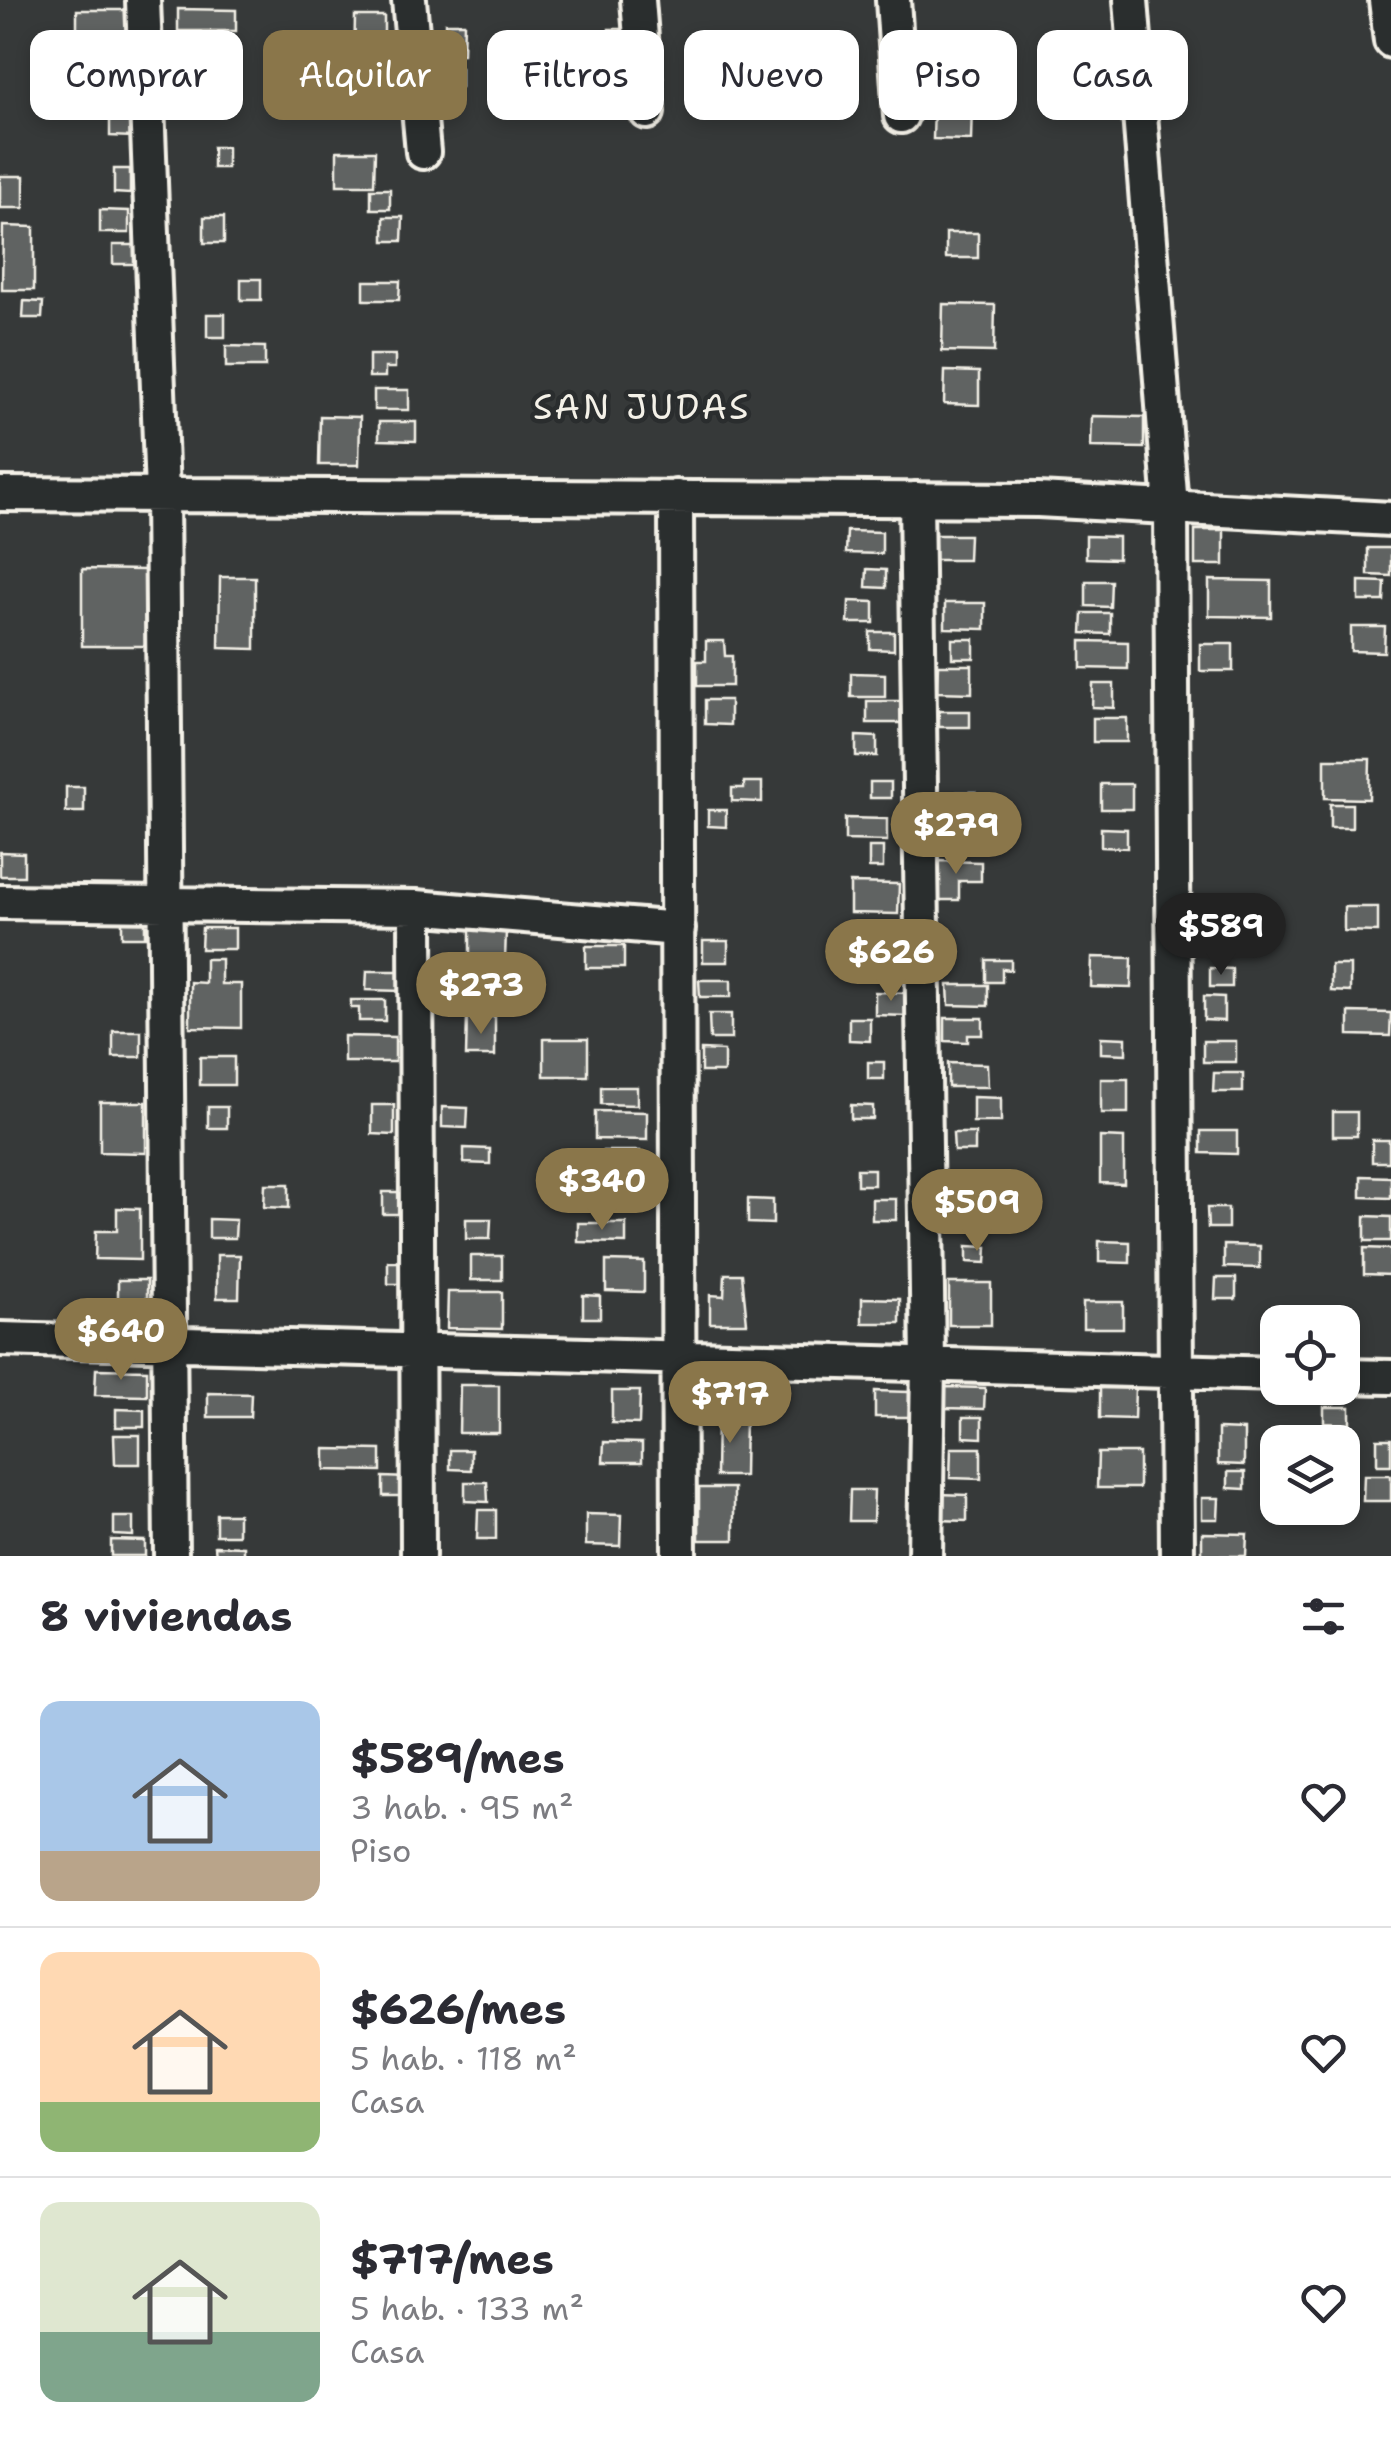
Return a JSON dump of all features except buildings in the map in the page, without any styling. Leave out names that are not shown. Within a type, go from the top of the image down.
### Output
[{"type":"street","points":[[144,0],[162,493],[171,1556]]},
{"type":"street","points":[[409,0],[422,152]]},
{"type":"street","points":[[638,0],[640,30]]},
{"type":"street","points":[[893,0],[895,30]]},
{"type":"street","points":[[1131,0],[1171,507],[1176,1556]]},
{"type":"street","points":[[1386,0],[1391,41]]},
{"type":"street","points":[[0,494],[916,500],[1171,507],[1391,519]]},
{"type":"street","points":[[676,497],[679,1556]]},
{"type":"street","points":[[916,500],[928,1364],[925,1556]]},
{"type":"street","points":[[0,902],[416,906],[678,929]]},
{"type":"street","points":[[416,906],[418,1556]]},
{"type":"street","points":[[0,1339],[171,1340],[1260,1373]]},
{"type":"street","points":[[1360,1377],[1391,1378]]},
{"type":"district","name":"SAN JUDAS","points":[[642,407]]}]
